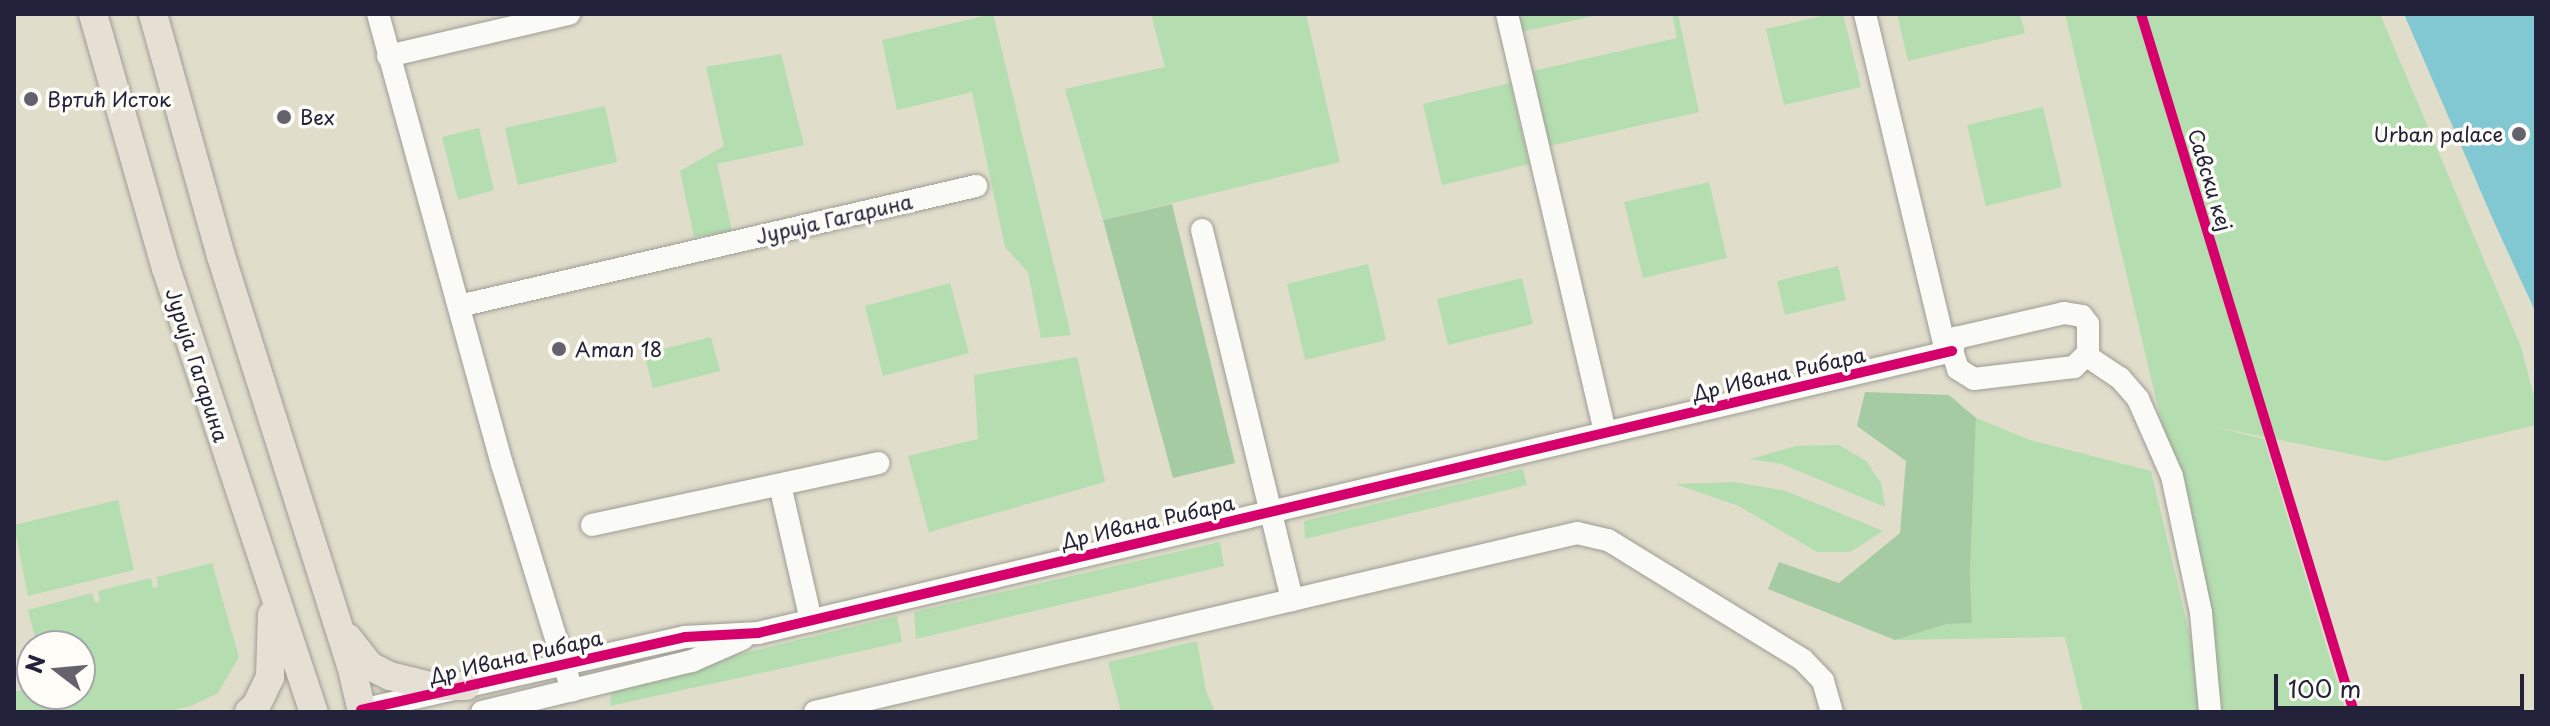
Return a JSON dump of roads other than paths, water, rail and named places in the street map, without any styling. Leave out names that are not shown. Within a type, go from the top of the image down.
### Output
[{"type":"main road","name":"Јурија Гагарина","points":[[93,14],[166,268],[271,591],[314,712]]},
{"type":"main road","points":[[153,14],[221,256],[336,620],[358,711]]},
{"type":"main road","points":[[249,712],[265,689],[272,663],[271,591]]},
{"type":"main road","points":[[336,620],[376,670],[417,684],[466,686]]},
{"type":"street","points":[[378,14],[502,464],[572,690]]},
{"type":"street","points":[[388,56],[569,14]]},
{"type":"street","points":[[1507,14],[1605,433]]},
{"type":"street","points":[[1865,14],[1949,352],[1958,369],[1974,379],[2061,372],[2074,367],[2087,356],[2120,378],[2138,399],[2172,476],[2201,613],[2210,712]]},
{"type":"street","name":"Јурија Гагарина","points":[[459,306],[976,186]]},
{"type":"street","points":[[1202,230],[1292,600]]},
{"type":"street","name":"Др Ивана Рибара","points":[[482,712],[692,661],[758,633],[1949,352],[1956,338],[1966,333],[2064,313],[2082,316],[2088,324],[2090,345],[2087,356]]},
{"type":"street","points":[[592,525],[878,463]]},
{"type":"street","points":[[780,485],[811,620]]},
{"type":"street","points":[[815,712],[1577,533],[1608,540],[1803,660],[1823,681],[1832,712]]},
{"type":"street","name":"Др Ивана Рибара","points":[[358,711],[685,637],[758,633]]},
{"type":"water","points":[[2404,14],[2536,14],[2536,313],[2494,222]]},
{"type":"place","name":"Вртић Исток","points":[[31,99]]},
{"type":"place","name":"Bex","points":[[284,117]]},
{"type":"place","name":"Urban palace","points":[[2519,134]]},
{"type":"place","name":"Aman 18","points":[[559,349]]}]
